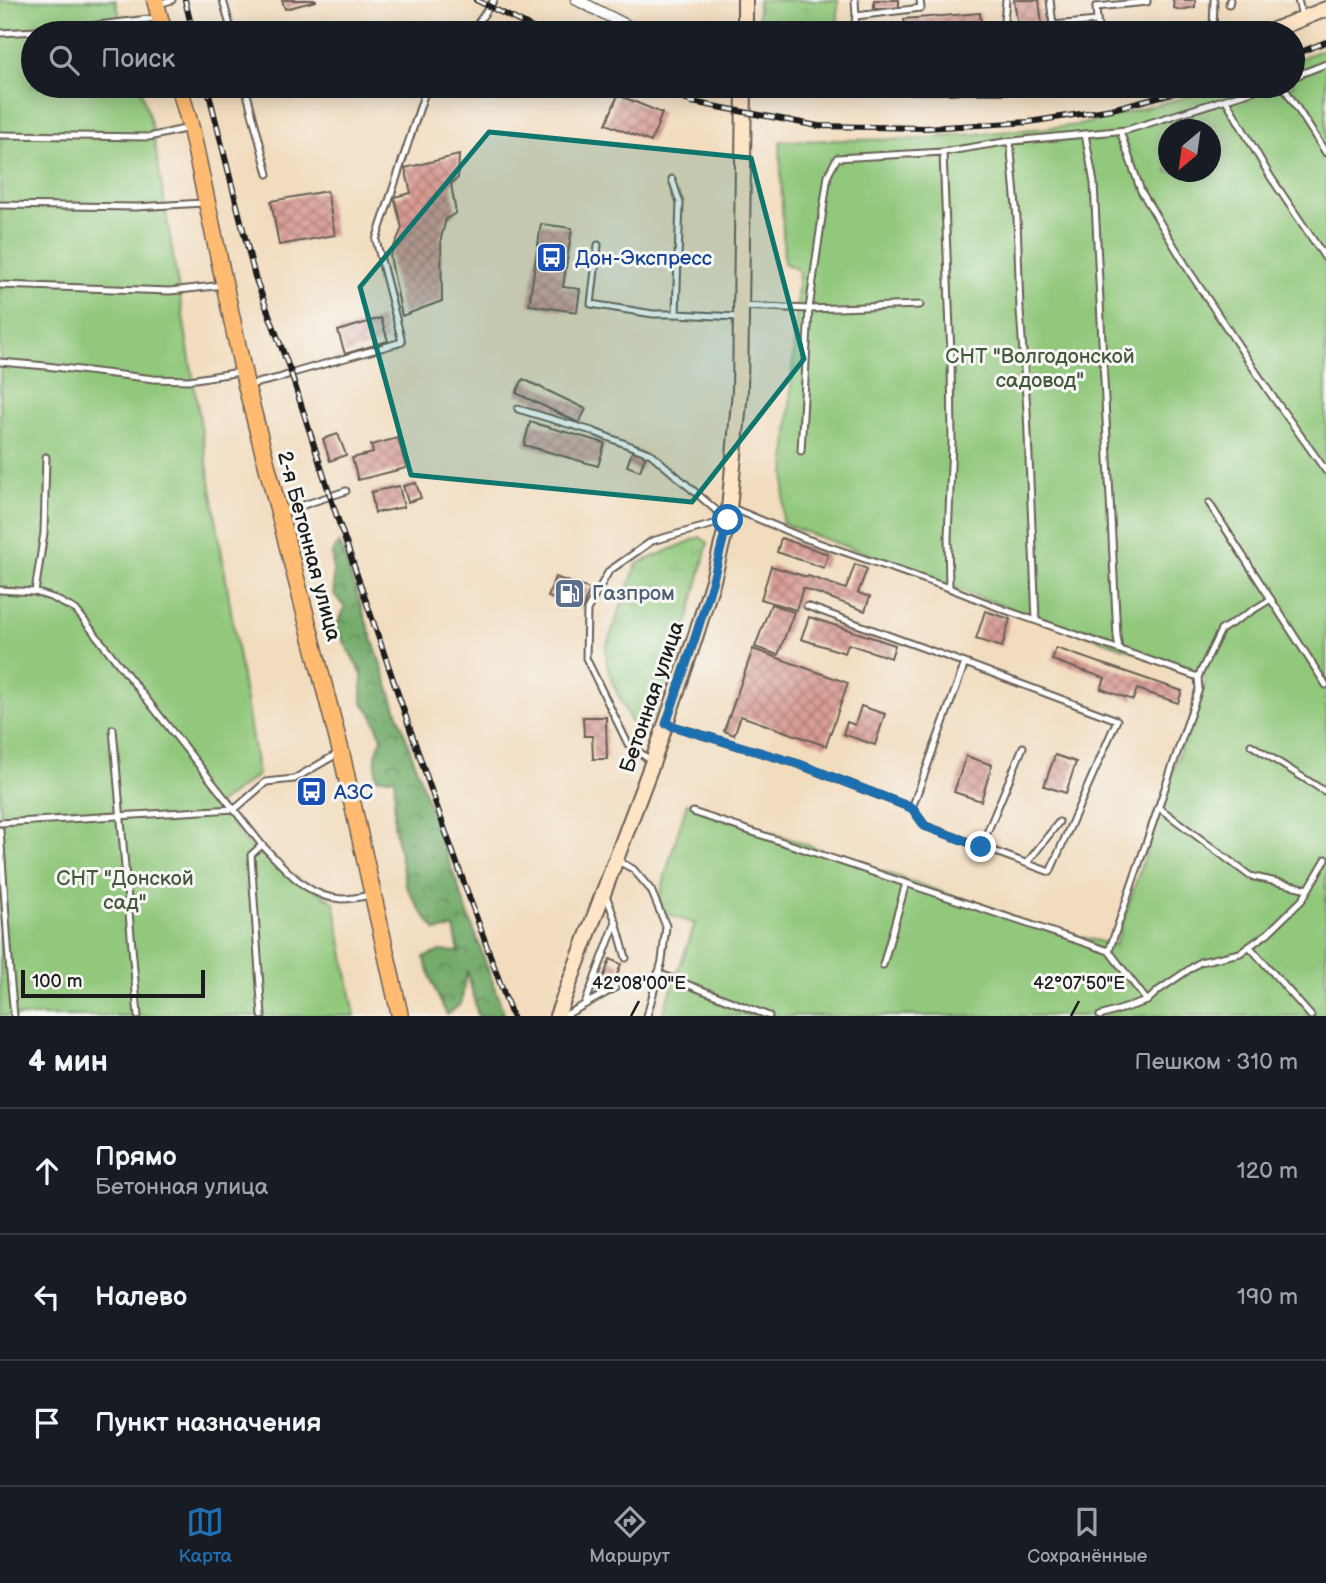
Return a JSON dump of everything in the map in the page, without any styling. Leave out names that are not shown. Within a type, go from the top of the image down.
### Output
[{"type":"main road","points":[[745,0],[745,21]]},
{"type":"main road","points":[[1298,21],[1326,9]]},
{"type":"main road","name":"2-я Бетонная улица","points":[[182,98],[244,378],[341,752],[401,1016]]},
{"type":"main road","name":"Бетонная улица","points":[[557,1016],[666,724],[699,625],[728,513],[740,391],[744,98]]},
{"type":"street","points":[[578,0],[619,21]]},
{"type":"lane","points":[[223,0],[229,21]]},
{"type":"lane","points":[[479,21],[494,0]]},
{"type":"lane","points":[[855,0],[855,21]]},
{"type":"lane","points":[[856,16],[921,8],[920,0]]},
{"type":"lane","points":[[1004,21],[1006,0]]},
{"type":"lane","points":[[1050,0],[1053,21]]},
{"type":"lane","points":[[1096,6],[1147,0]]},
{"type":"lane","points":[[1213,21],[1214,0]]},
{"type":"lane","points":[[1298,0],[1303,19]]},
{"type":"lane","points":[[1096,6],[1097,21]]},
{"type":"lane","points":[[1096,6],[1098,21]]},
{"type":"lane","points":[[106,21],[162,11]]},
{"type":"lane","points":[[0,33],[21,32]]},
{"type":"lane","points":[[1305,72],[1326,64]]},
{"type":"lane","points":[[248,98],[268,174]]},
{"type":"lane","points":[[0,362],[154,379],[279,378],[402,342],[376,240],[423,98]]},
{"type":"lane","points":[[801,451],[810,309],[828,175],[836,158],[943,152],[1010,141],[1127,130],[1232,98]]},
{"type":"lane","points":[[1291,98],[1326,153]]},
{"type":"lane","points":[[1226,100],[1269,176],[1326,259]]},
{"type":"lane","points":[[0,135],[149,136],[191,128]]},
{"type":"lane","points":[[1120,131],[1141,191],[1270,393],[1326,471]]},
{"type":"lane","points":[[1085,134],[1094,183],[1116,636],[1119,649]]},
{"type":"lane","points":[[1010,141],[1017,218],[1036,620]]},
{"type":"lane","points":[[943,152],[951,356],[949,588]]},
{"type":"lane","points":[[672,179],[680,203],[676,314]]},
{"type":"lane","points":[[0,205],[136,207],[206,203]]},
{"type":"lane","points":[[598,245],[591,304],[653,314],[920,305]]},
{"type":"lane","points":[[0,285],[170,291],[223,285]]},
{"type":"lane","points":[[518,410],[592,431],[652,454],[728,513],[793,533],[1198,677]]},
{"type":"lane","points":[[35,592],[44,533],[46,457]]},
{"type":"lane","points":[[279,513],[346,491]]},
{"type":"lane","points":[[1209,503],[1326,685]]},
{"type":"lane","points":[[653,761],[628,744],[586,658],[587,610],[609,571],[652,541],[728,513]]},
{"type":"lane","points":[[0,590],[35,592],[76,610],[262,845],[297,880],[317,895],[343,899],[373,895]]},
{"type":"lane","points":[[1109,951],[1199,689],[1198,677],[1221,630],[1271,598]]},
{"type":"lane","points":[[666,724],[799,764],[912,808],[925,826],[1050,872],[1117,720],[807,606]]},
{"type":"lane","points":[[912,808],[965,663]]},
{"type":"lane","points":[[113,729],[138,1016]]},
{"type":"lane","points":[[1251,745],[1326,792]]},
{"type":"lane","points":[[981,847],[1023,747]]},
{"type":"lane","points":[[0,823],[235,808],[267,782],[294,779],[341,752]]},
{"type":"lane","points":[[1158,807],[1250,876],[1308,889]]},
{"type":"lane","points":[[693,812],[1109,951],[1147,1001]]},
{"type":"lane","points":[[1027,863],[1059,822]]},
{"type":"lane","points":[[0,830],[14,1016]]},
{"type":"lane","points":[[262,845],[251,855],[262,1016]]},
{"type":"lane","points":[[616,859],[633,869],[651,890],[666,926],[662,961],[647,1016]]},
{"type":"lane","points":[[1100,1016],[1147,1001],[1200,962],[1240,953],[1250,947],[1302,900],[1326,859]]},
{"type":"lane","points":[[883,965],[905,883]]},
{"type":"lane","points":[[604,890],[617,922],[626,958]]},
{"type":"lane","points":[[585,1004],[617,922]]},
{"type":"lane","points":[[1250,947],[1311,1016]]},
{"type":"lane","points":[[658,974],[769,1016]]},
{"type":"lane","points":[[564,1016],[615,988]]},
{"type":"highlighted area","points":[[489,132],[751,158],[804,359],[692,502],[411,475],[360,287]]},
{"type":"green space","name":"СНТ \"Донской сад\"","points":[[0,0],[115,0],[121,21],[21,21],[21,98],[144,98],[152,127],[258,775],[218,804],[246,844],[334,902],[355,1016],[0,1016]]},
{"type":"green space","points":[[758,0],[838,0],[838,21],[758,21]]},
{"type":"green space","name":"СНТ \"Волгодонской садовод\"","points":[[1326,48],[1326,1016],[662,1016],[695,924],[665,913],[659,900],[687,803],[1050,930],[1115,945],[1204,685],[1205,676],[944,585],[932,577],[782,522],[799,270],[784,263],[780,141],[918,139],[1079,125],[1183,98],[1305,98],[1305,56]]},
{"type":"green space","points":[[700,537],[708,543],[683,641],[654,719],[645,727],[634,728],[611,678],[606,647],[637,564]]},
{"type":"green space","points":[[339,542],[505,1016],[478,1016],[467,970],[461,1004],[447,1015],[435,990],[424,957],[441,951],[459,952],[454,928],[436,931],[406,886],[394,825],[395,778],[376,778],[376,754],[382,738],[372,714],[362,702],[362,675],[336,627],[345,608],[334,594],[332,553]]},
{"type":"building","points":[[282,0],[316,0],[316,1],[285,9]]},
{"type":"building","points":[[874,0],[899,0],[899,8],[874,8]]},
{"type":"building","points":[[1014,0],[1039,0],[1042,21],[1017,21]]},
{"type":"building","points":[[1173,0],[1195,0],[1195,7],[1180,10],[1174,8]]},
{"type":"building","points":[[980,13],[981,21],[904,21]]},
{"type":"building","points":[[617,98],[625,98],[662,113],[651,142],[606,124]]},
{"type":"building","points":[[459,155],[458,178],[451,184],[456,213],[446,219],[441,238],[442,301],[402,316],[390,256],[402,228],[394,197],[411,193],[405,168]]},
{"type":"building","points":[[327,191],[335,235],[279,245],[271,201]]},
{"type":"building","name":"Дон-Экспресс","points":[[541,224],[572,228],[563,287],[580,289],[577,312],[529,305]]},
{"type":"building","points":[[381,318],[388,341],[345,354],[338,331]]},
{"type":"building","points":[[523,379],[586,409],[579,423],[516,393]]},
{"type":"building","points":[[530,422],[605,443],[598,466],[524,445]]},
{"type":"building","points":[[338,434],[346,455],[330,461],[323,439]]},
{"type":"building","points":[[398,438],[406,468],[358,480],[352,458],[373,453],[371,445]]},
{"type":"building","points":[[633,449],[646,454],[640,471],[627,466]]},
{"type":"building","points":[[416,483],[421,498],[408,502],[403,486]]},
{"type":"building","points":[[399,486],[404,507],[375,513],[371,492]]},
{"type":"building","points":[[781,538],[828,554],[824,568],[777,552]]},
{"type":"building","points":[[855,564],[867,569],[858,593],[870,597],[865,611],[803,588],[796,610],[761,599],[771,566],[846,589]]},
{"type":"building","name":"Газпром","points":[[555,577],[590,589],[582,609],[548,597]]},
{"type":"building","points":[[771,604],[794,612],[778,655],[755,647]]},
{"type":"building","points":[[985,611],[1010,619],[1002,647],[976,639]]},
{"type":"building","points":[[809,617],[895,645],[891,658],[848,644],[845,653],[801,639]]},
{"type":"building","points":[[1056,648],[1182,691],[1178,703],[1137,689],[1133,700],[1101,689],[1105,678],[1052,660]]},
{"type":"building","points":[[753,649],[848,683],[826,746],[741,716],[734,735],[724,731]]},
{"type":"building","points":[[861,706],[885,714],[875,745],[843,734],[847,722],[855,725]]},
{"type":"building","points":[[583,717],[606,717],[607,759],[593,759],[592,736],[584,736]]},
{"type":"building","points":[[1055,755],[1076,762],[1066,793],[1044,786]]},
{"type":"building","points":[[966,756],[992,765],[981,801],[954,792]]},
{"type":"building","points":[[610,959],[621,964],[614,983],[603,979]]},
{"type":"railway","points":[[185,0],[190,21]]},
{"type":"railway","points":[[476,0],[519,21]]},
{"type":"railway","points":[[1305,50],[1326,42]]},
{"type":"railway","points":[[210,98],[255,277],[291,373],[335,511],[512,1016]]},
{"type":"railway","points":[[681,98],[818,126],[925,128],[1029,122],[1112,109],[1154,98]]},
{"type":"place","name":"Дон-Экспресс","points":[[552,258]]},
{"type":"place","name":"Газпром","points":[[569,593]]},
{"type":"place","name":"АЗС","points":[[311,792]]},
{"type":"route","points":[[728,520],[713,580],[666,724],[799,764],[912,808],[925,826],[981,847]]}]
